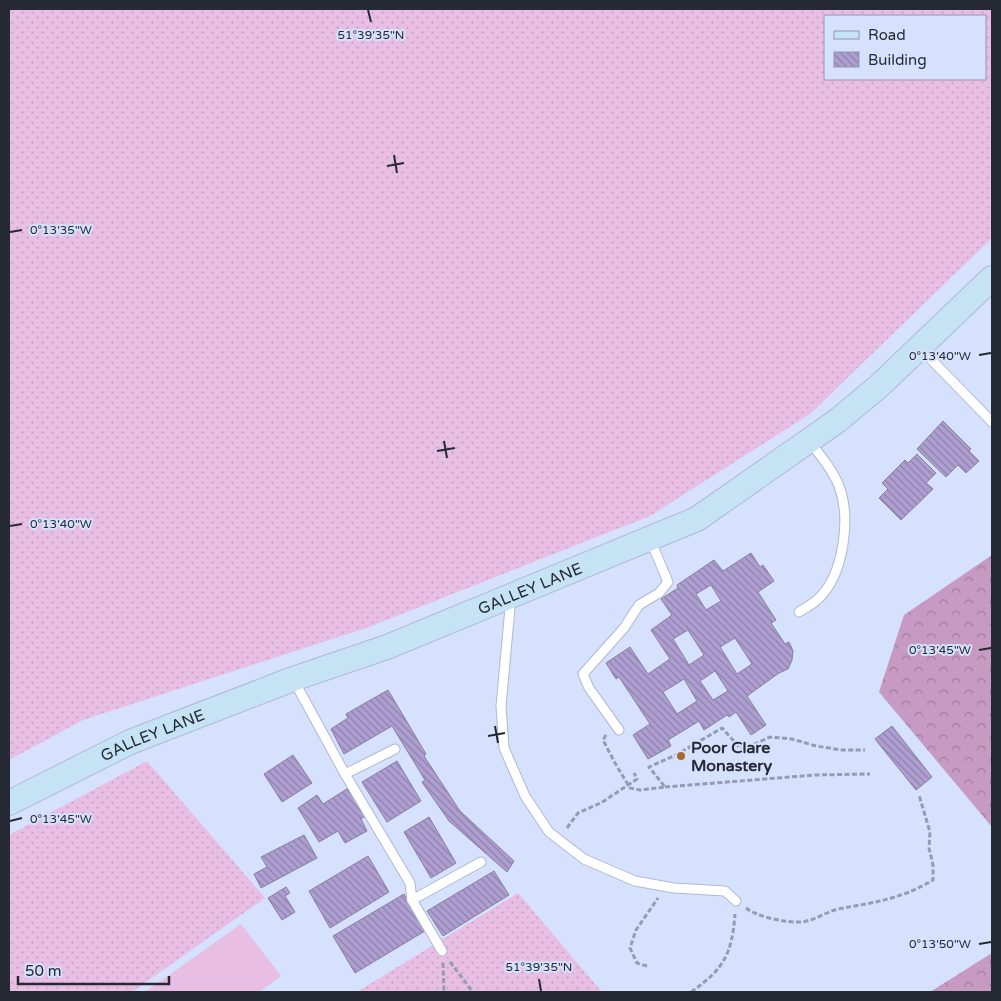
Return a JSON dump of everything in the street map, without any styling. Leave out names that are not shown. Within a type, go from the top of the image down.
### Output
[{"type":"street","name":"GALLEY LANE","points":[[9,803],[130,742],[293,679],[387,646],[697,519],[837,421],[920,348],[992,278]]},
{"type":"lane","points":[[920,348],[992,422]]},
{"type":"lane","points":[[799,612],[818,599],[833,579],[841,552],[844,527],[844,504],[839,486],[826,462],[809,440]]},
{"type":"lane","points":[[619,730],[589,688],[583,674],[624,628],[639,605],[659,593],[668,582],[650,539]]},
{"type":"lane","points":[[511,595],[501,706],[504,748],[526,796],[549,832],[584,859],[635,881],[674,888],[726,891],[736,900]]},
{"type":"lane","points":[[293,679],[345,774],[410,883],[412,900],[442,951]]},
{"type":"lane","points":[[345,774],[394,749]]},
{"type":"lane","points":[[412,900],[481,862]]},
{"type":"path","points":[[664,787],[649,767],[676,755],[722,728],[742,750],[770,737],[792,739],[816,746],[842,750],[864,750]]},
{"type":"path","points":[[619,730],[607,734],[604,740],[630,788],[640,790],[815,775],[870,774]]},
{"type":"path","points":[[561,841],[567,827],[578,813],[601,802],[637,779],[634,772]]},
{"type":"path","points":[[736,900],[752,912],[801,922],[837,910],[900,897],[925,885],[933,880],[933,865],[929,848],[930,832],[919,795]]},
{"type":"path","points":[[647,966],[637,963],[630,948],[636,930],[656,902],[663,886]]},
{"type":"path","points":[[691,992],[716,971],[727,958],[732,940],[736,900]]},
{"type":"path","points":[[442,951],[444,992]]},
{"type":"path","points":[[442,951],[473,992]]},
{"type":"shaded area","points":[[9,9],[992,9],[992,238],[810,414],[650,516],[369,627],[83,720],[9,760]]},
{"type":"shaded area","points":[[147,761],[265,898],[132,992],[9,992],[9,835]]},
{"type":"shaded area","points":[[518,893],[602,992],[357,992]]},
{"type":"shaded area","points":[[241,924],[281,976],[259,992],[145,992]]},
{"type":"green space","points":[[992,555],[992,827],[879,692],[904,615]]},
{"type":"green space","points":[[992,953],[992,992],[930,992]]},
{"type":"building","points":[[943,421],[971,449],[969,451],[979,461],[966,473],[958,465],[946,477],[917,449]]},
{"type":"building","points":[[917,454],[936,473],[926,483],[933,489],[901,520],[879,498],[888,489],[882,483],[905,460],[908,463]]},
{"type":"building","name":"Poor Clare Monastery","points":[[751,553],[760,567],[763,565],[774,581],[758,592],[776,620],[771,623],[785,644],[789,642],[793,651],[792,660],[788,669],[779,673],[747,696],[766,725],[751,735],[736,712],[729,717],[727,715],[704,730],[699,721],[668,740],[671,746],[648,759],[633,735],[650,724],[619,677],[616,679],[606,663],[630,647],[648,674],[670,659],[651,630],[672,615],[661,599],[678,588],[677,585],[714,560],[723,571]],"holes":[[[711,585],[721,601],[706,610],[696,594]],[[688,630],[704,655],[689,665],[673,639]],[[735,638],[752,664],[737,674],[720,647]],[[715,671],[728,691],[713,700],[700,681]],[[684,679],[697,701],[677,714],[663,692]]]},
{"type":"building","points":[[388,690],[426,754],[424,756],[460,811],[514,861],[507,872],[449,821],[422,782],[425,780],[392,726],[344,754],[331,729],[348,718],[346,714]]},
{"type":"building","points":[[892,726],[932,777],[916,790],[875,739]]},
{"type":"building","points":[[293,755],[312,783],[282,802],[264,774]]},
{"type":"building","points":[[397,761],[421,801],[387,822],[362,782]]},
{"type":"building","points":[[350,787],[367,815],[361,819],[367,831],[345,843],[338,831],[319,842],[298,808],[317,795],[323,804]]},
{"type":"building","points":[[429,817],[456,863],[431,878],[404,832]]},
{"type":"building","points":[[304,835],[317,858],[261,888],[254,874],[267,867],[261,857]]},
{"type":"building","points":[[368,856],[389,892],[330,928],[309,891]]},
{"type":"building","points":[[494,871],[509,895],[443,936],[427,911]]},
{"type":"building","points":[[286,887],[290,893],[285,896],[295,912],[282,920],[268,898]]},
{"type":"building","points":[[404,894],[425,931],[355,973],[333,936]]},
{"type":"place","name":"Poor Clare Monastery","points":[[681,756]]}]
